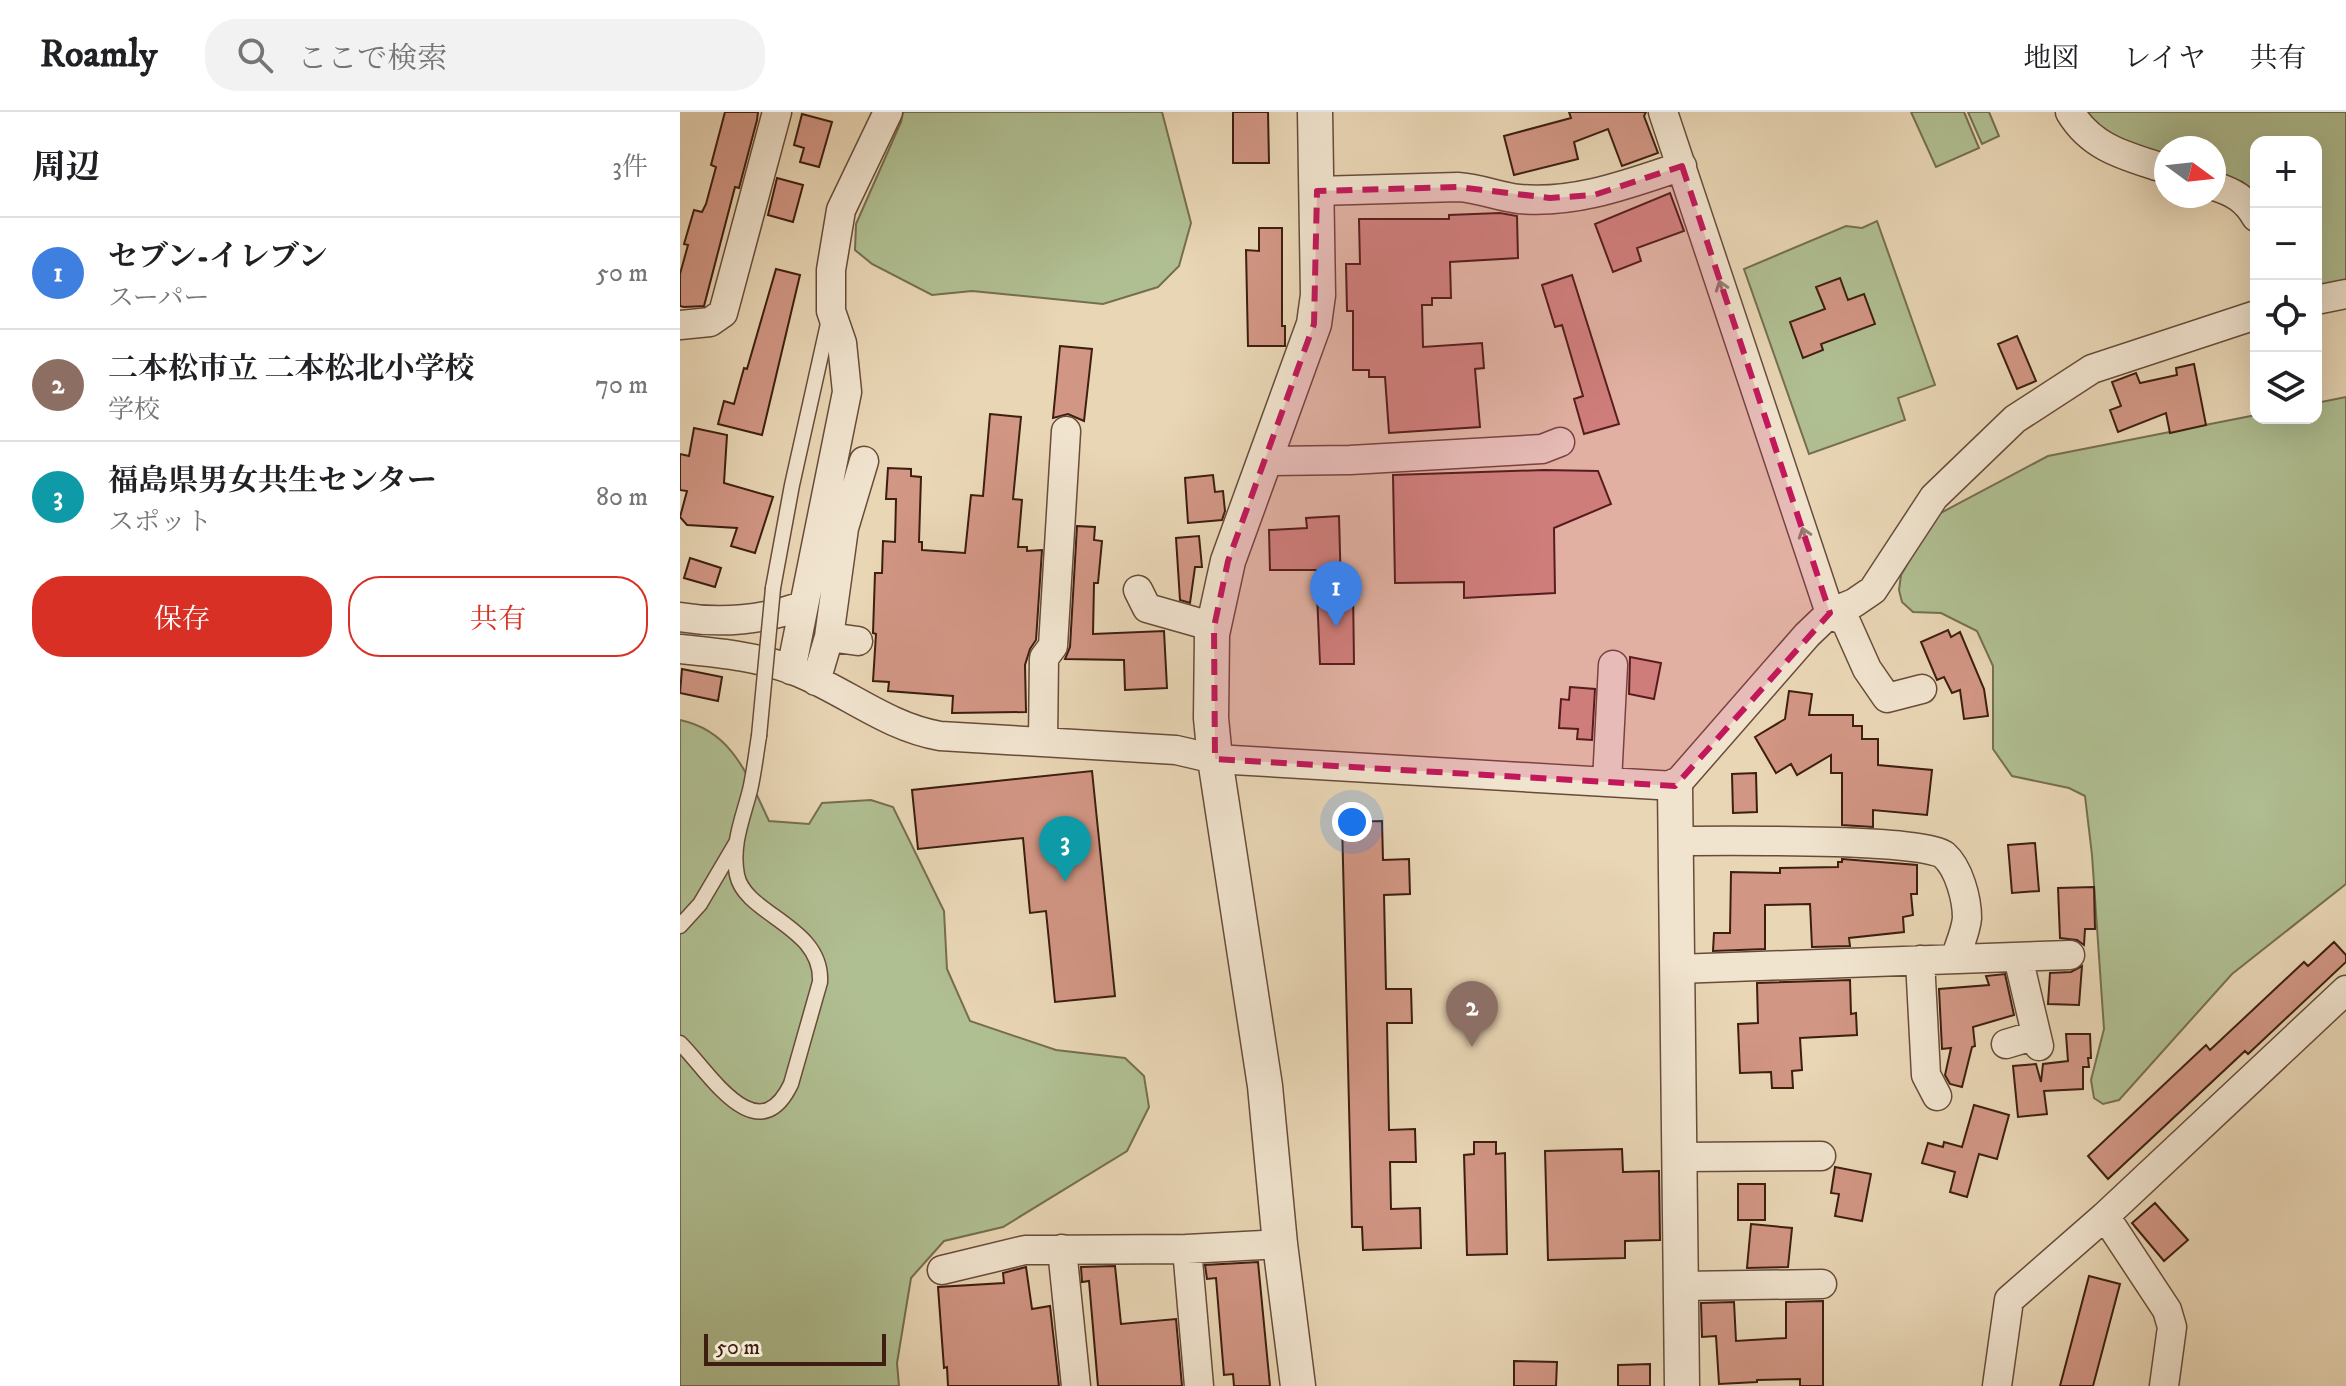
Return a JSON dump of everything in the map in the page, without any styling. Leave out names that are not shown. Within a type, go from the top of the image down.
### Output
[{"type":"street","points":[[680,325],[710,322],[723,313],[777,112]]},
{"type":"street","points":[[803,675],[804,605],[847,392],[842,343],[831,311],[831,270],[841,210],[888,112]]},
{"type":"street","points":[[1298,1386],[1265,1086],[1211,718],[1214,627],[1228,561],[1314,324],[1318,295],[1315,112]]},
{"type":"street","points":[[1663,112],[1830,613],[1846,622],[1867,669],[1887,698],[1922,689]]},
{"type":"street","points":[[2070,112],[2080,129],[2107,149],[2154,165]]},
{"type":"street","points":[[1317,191],[1458,187],[1478,188],[1517,199],[1594,195],[1682,166]]},
{"type":"street","points":[[2226,190],[2252,208]]},
{"type":"street","points":[[2322,299],[2346,294]]},
{"type":"street","points":[[1682,1386],[1675,786],[1807,635],[1830,613],[1854,603],[1873,590],[1934,497],[2015,419],[2092,369],[2250,317]]},
{"type":"street","points":[[1043,741],[1044,658],[1053,646],[1066,431]]},
{"type":"street","points":[[1265,461],[1350,460],[1542,449],[1560,442]]},
{"type":"street","points":[[803,675],[829,637],[844,528],[864,461]]},
{"type":"street","points":[[1138,590],[1147,608],[1214,627]]},
{"type":"street","points":[[680,617],[707,622],[747,619],[804,605]]},
{"type":"street","points":[[829,637],[858,641]]},
{"type":"street","points":[[680,649],[768,661],[922,733],[1176,750],[1215,759],[1675,786]]},
{"type":"street","points":[[1607,782],[1613,665]]},
{"type":"street","points":[[1675,841],[1878,844],[1943,853],[1954,867],[1967,918],[1955,959]]},
{"type":"street","points":[[1677,969],[2070,955]]},
{"type":"street","points":[[2006,1044],[2038,1040],[2018,957]]},
{"type":"street","points":[[1920,960],[1926,1075],[1937,1096]]},
{"type":"street","points":[[1997,1386],[2009,1300],[2105,1216],[2346,990]]},
{"type":"street","points":[[1680,1157],[1821,1156]]},
{"type":"street","points":[[2105,1216],[2167,1310],[2172,1327],[2164,1386]]},
{"type":"street","points":[[942,1270],[1025,1250],[1187,1249],[1280,1244]]},
{"type":"street","points":[[1062,1249],[1076,1386]]},
{"type":"street","points":[[1187,1249],[1199,1386]]},
{"type":"street","points":[[1682,1286],[1822,1284]]},
{"type":"lane","points":[[680,926],[700,904],[736,843],[751,787],[773,588],[792,485],[831,311]]},
{"type":"lane","points":[[680,1043],[731,1100],[745,1108],[757,1110],[773,1107],[786,1094],[820,982],[818,959],[812,948],[743,887],[737,877],[736,843]]},
{"type":"highlighted area","points":[[1682,166],[1830,613],[1675,786],[1215,759],[1214,627],[1228,561],[1314,324],[1317,191],[1458,187],[1550,198],[1594,195]]},
{"type":"green space","points":[[903,112],[1162,112],[1191,223],[1179,266],[1158,287],[1103,304],[972,291],[932,295],[872,264],[855,250],[856,224]]},
{"type":"green space","points":[[1911,112],[1964,112],[1979,148],[1936,167]]},
{"type":"green space","points":[[1968,112],[1989,112],[1999,136],[1982,144]]},
{"type":"green space","points":[[2087,112],[2346,112],[2346,284],[2322,290],[2322,136],[2250,136],[2250,188],[2226,175],[2226,136],[2154,136],[2154,152],[2113,135]]},
{"type":"green space","points":[[1877,221],[1935,385],[1898,398],[1905,420],[1809,454],[1744,269],[1846,226],[1862,228]]},
{"type":"green space","points":[[2346,397],[2346,884],[2232,974],[2119,1100],[2103,1104],[2094,1098],[2091,1080],[2104,1029],[2085,796],[2069,788],[2012,776],[1993,749],[1993,666],[1977,631],[1941,613],[1913,612],[1902,602],[1899,590],[1901,575],[1935,516],[2048,456],[2250,416],[2250,424],[2322,424],[2322,402]]},
{"type":"green space","points":[[680,720],[713,734],[726,745],[746,773],[769,821],[809,824],[822,803],[871,800],[893,807],[944,911],[947,969],[970,1021],[1056,1050],[1125,1058],[1144,1076],[1149,1107],[1127,1151],[1003,1227],[944,1241],[911,1278],[897,1363],[899,1386],[680,1386]]},
{"type":"building","points":[[725,112],[758,112],[704,306],[684,307],[680,306],[680,274],[688,245],[684,244],[694,210],[702,212],[706,204],[716,167],[711,165]]},
{"type":"building","points":[[1233,112],[1268,112],[1269,163],[1233,163]]},
{"type":"building","points":[[1569,112],[1646,112],[1644,116],[1658,153],[1622,166],[1608,129],[1574,142],[1578,159],[1514,175],[1504,136],[1571,118]]},
{"type":"building","points":[[802,114],[832,122],[819,167],[800,162],[804,148],[794,145]]},
{"type":"building","points":[[777,178],[803,185],[793,222],[768,215]]},
{"type":"building","points":[[1670,193],[1684,231],[1637,248],[1641,261],[1613,272],[1595,224]]},
{"type":"building","points":[[1500,213],[1517,216],[1518,258],[1450,262],[1451,298],[1432,298],[1432,305],[1422,305],[1423,347],[1482,343],[1484,368],[1475,369],[1480,427],[1389,433],[1385,377],[1369,377],[1369,370],[1353,370],[1353,311],[1347,311],[1346,264],[1360,264],[1359,219],[1449,219],[1449,215]]},
{"type":"building","points":[[1259,228],[1282,228],[1282,326],[1285,326],[1285,346],[1248,346],[1246,250],[1259,251]]},
{"type":"building","points":[[776,269],[800,275],[762,435],[718,424],[724,401],[734,404]]},
{"type":"building","points":[[1572,275],[1619,424],[1584,434],[1574,399],[1583,396],[1562,325],[1555,327],[1542,285]]},
{"type":"building","points":[[1840,278],[1848,300],[1864,294],[1875,324],[1821,344],[1823,350],[1803,358],[1790,322],[1825,309],[1816,287]]},
{"type":"building","points":[[2017,336],[2036,381],[2017,389],[1998,344]]},
{"type":"building","points":[[1060,346],[1092,349],[1084,421],[1068,414],[1053,418]]},
{"type":"building","points":[[2194,364],[2206,425],[2170,433],[2166,413],[2118,432],[2110,410],[2121,406],[2112,382],[2136,373],[2140,383],[2177,375],[2176,368]]},
{"type":"building","points":[[990,414],[1021,417],[1013,499],[1022,500],[1018,547],[1027,547],[1027,551],[1042,550],[1036,640],[1025,665],[1026,712],[952,713],[953,696],[888,691],[889,682],[873,681],[875,573],[882,573],[883,541],[895,542],[896,499],[886,499],[888,468],[911,469],[911,476],[921,477],[919,542],[922,542],[922,550],[965,553],[971,495],[983,496]]},
{"type":"building","points":[[694,428],[727,435],[724,483],[773,497],[755,553],[731,546],[737,528],[687,525],[680,517],[687,491],[680,490],[680,454],[689,456]]},
{"type":"building","points":[[1598,471],[1611,504],[1554,528],[1555,593],[1464,598],[1464,582],[1395,583],[1393,475]]},
{"type":"building","points":[[1213,475],[1215,492],[1223,491],[1225,511],[1222,520],[1188,523],[1185,478]]},
{"type":"building","points":[[1339,516],[1341,589],[1353,588],[1354,664],[1320,664],[1316,570],[1270,570],[1269,530],[1307,528],[1306,518]]},
{"type":"building","points":[[1077,526],[1095,527],[1094,540],[1102,541],[1098,583],[1094,583],[1093,634],[1164,631],[1167,688],[1125,690],[1124,660],[1065,659],[1070,647]]},
{"type":"building","points":[[1199,536],[1202,567],[1195,567],[1190,603],[1180,600],[1176,538]]},
{"type":"building","points":[[690,558],[721,568],[715,587],[684,578]]},
{"type":"building","points":[[1948,630],[1951,637],[1960,632],[1984,689],[1988,716],[1964,719],[1960,690],[1952,693],[1944,677],[1937,680],[1921,642]]},
{"type":"building","points":[[1630,657],[1661,663],[1654,699],[1629,694]]},
{"type":"building","points":[[682,669],[722,677],[718,701],[680,693]]},
{"type":"building","points":[[1570,687],[1595,689],[1592,740],[1577,739],[1578,729],[1559,728],[1561,699],[1569,700]]},
{"type":"building","points":[[1789,691],[1812,694],[1809,715],[1853,715],[1853,726],[1862,726],[1862,739],[1878,739],[1878,765],[1932,770],[1927,815],[1873,810],[1873,827],[1842,825],[1842,773],[1831,773],[1831,755],[1797,775],[1791,764],[1776,773],[1755,737],[1785,719]]},
{"type":"building","points":[[1092,771],[1115,996],[1055,1002],[1046,911],[1030,913],[1023,838],[918,849],[912,790]]},
{"type":"building","points":[[1756,773],[1757,812],[1733,813],[1732,774]]},
{"type":"building","points":[[1382,821],[1383,860],[1409,859],[1410,894],[1384,895],[1386,989],[1411,989],[1412,1023],[1387,1023],[1389,1130],[1415,1129],[1416,1162],[1390,1162],[1391,1209],[1420,1208],[1421,1248],[1363,1250],[1362,1227],[1352,1227],[1342,822]]},
{"type":"building","points":[[2035,843],[2039,891],[2012,893],[2008,845]]},
{"type":"building","points":[[1842,859],[1917,865],[1917,894],[1911,894],[1913,915],[1903,917],[1904,932],[1849,938],[1850,946],[1812,947],[1810,904],[1765,905],[1765,949],[1713,951],[1714,933],[1730,933],[1731,872],[1780,873],[1780,868],[1838,867]]},
{"type":"building","points":[[2094,887],[2095,929],[2085,929],[2084,945],[2077,940],[2060,938],[2058,888]]},
{"type":"building","points":[[2334,942],[2346,955],[2346,962],[2108,1179],[2088,1156],[2206,1045],[2210,1050],[2304,962],[2308,966]]},
{"type":"building","points":[[2082,966],[2079,1005],[2048,1004],[2050,973],[2071,972]]},
{"type":"building","points":[[2005,974],[2014,1015],[1973,1027],[1975,1046],[1972,1047],[1962,1087],[1950,1084],[1945,1075],[1951,1048],[1942,1049],[1939,989],[1989,985],[1986,976]]},
{"type":"building","points":[[1850,980],[1851,1014],[1856,1013],[1857,1035],[1800,1038],[1802,1070],[1792,1071],[1793,1088],[1772,1088],[1771,1072],[1740,1073],[1738,1024],[1758,1023],[1757,983]]},
{"type":"building","points":[[2066,1034],[2090,1034],[2091,1058],[2088,1058],[2089,1067],[2083,1067],[2083,1089],[2044,1091],[2047,1114],[2018,1117],[2013,1066],[2036,1064],[2041,1082],[2043,1064],[2068,1061]]},
{"type":"building","points":[[1974,1105],[2009,1115],[1997,1159],[1979,1154],[1967,1197],[1950,1192],[1955,1172],[1922,1163],[1928,1143],[1943,1147],[1944,1142],[1962,1147]]},
{"type":"building","points":[[1474,1142],[1496,1142],[1496,1154],[1505,1153],[1507,1254],[1467,1255],[1464,1155],[1474,1154]]},
{"type":"building","points":[[1622,1149],[1623,1172],[1659,1171],[1660,1240],[1625,1241],[1625,1258],[1548,1260],[1545,1151]]},
{"type":"building","points":[[1835,1167],[1871,1174],[1862,1221],[1835,1216],[1839,1194],[1831,1193]]},
{"type":"building","points":[[1738,1184],[1765,1184],[1765,1220],[1738,1220]]},
{"type":"building","points":[[2155,1203],[2188,1240],[2164,1261],[2132,1223]]},
{"type":"building","points":[[1751,1224],[1792,1228],[1788,1267],[1747,1268]]},
{"type":"building","points":[[1258,1262],[1270,1386],[1234,1386],[1233,1374],[1224,1375],[1216,1278],[1207,1279],[1205,1265]]},
{"type":"building","points":[[1115,1266],[1121,1324],[1176,1319],[1182,1386],[1098,1386],[1089,1281],[1082,1282],[1081,1267]]},
{"type":"building","points":[[1026,1267],[1032,1309],[1050,1306],[1059,1386],[948,1386],[938,1287],[1004,1283],[1003,1273]]},
{"type":"building","points":[[2089,1276],[2120,1284],[2093,1386],[2060,1386]]},
{"type":"building","points":[[1823,1301],[1823,1386],[1800,1386],[1800,1379],[1719,1384],[1716,1336],[1702,1337],[1701,1303],[1734,1302],[1736,1341],[1786,1338],[1786,1302]]},
{"type":"building","points":[[1514,1361],[1557,1362],[1556,1386],[1514,1386]]},
{"type":"building","points":[[1650,1364],[1650,1386],[1618,1386],[1618,1365]]},
{"type":"place","name":"セブン-イレブン","points":[[1336,627]]},
{"type":"place","name":"福島県男女共生センター","points":[[1065,882]]},
{"type":"place","name":"二本松市立 二本松北小学校","points":[[1472,1047]]}]
